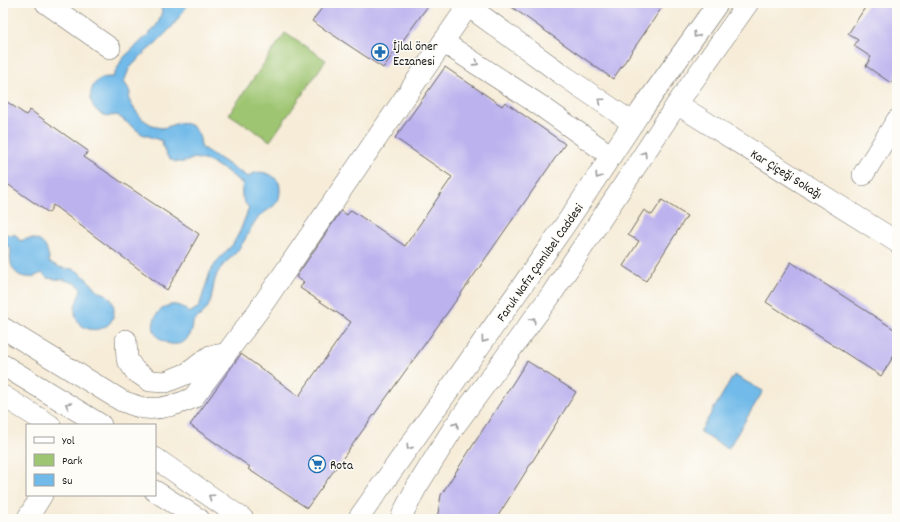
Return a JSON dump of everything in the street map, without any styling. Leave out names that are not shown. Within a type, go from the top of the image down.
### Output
[{"type":"street","points":[[46,3],[110,48]]},
{"type":"street","name":"Faruk Nafız Çamlıbel Caddesi","points":[[358,519],[568,222],[639,115],[718,3]]},
{"type":"street","name":"Faruk Nafız Çamlıbel Caddesi","points":[[401,519],[416,488],[454,427],[551,296],[689,86],[748,3]]},
{"type":"street","points":[[3,328],[122,401],[143,408],[162,408],[193,398],[258,311],[469,4]]},
{"type":"street","name":"Kar Çiçeği Sokağı","points":[[469,4],[560,73],[639,115],[649,113],[658,120],[671,113],[897,242]]},
{"type":"street","points":[[443,42],[541,106],[611,156]]},
{"type":"street","points":[[669,72],[685,80],[689,86]]},
{"type":"street","points":[[863,175],[897,120]]},
{"type":"street","points":[[126,340],[127,360],[135,370],[150,381],[166,382],[188,373],[210,356],[226,354]]},
{"type":"street","points":[[3,365],[99,424]]},
{"type":"street","points":[[3,396],[48,424]]},
{"type":"street","points":[[156,459],[243,519]]},
{"type":"street","points":[[156,492],[199,519]]},
{"type":"street","points":[[27,519],[41,496]]},
{"type":"green space","points":[[285,33],[326,60],[270,141],[229,114]]},
{"type":"water","points":[[159,3],[189,3],[172,27],[129,69],[124,82],[130,92],[129,99],[133,107],[144,120],[161,128],[179,123],[189,124],[198,133],[201,147],[248,177],[258,172],[271,175],[279,183],[280,189],[278,201],[258,218],[238,250],[220,269],[215,279],[209,305],[205,312],[193,322],[192,331],[189,337],[182,343],[175,344],[165,342],[156,335],[153,327],[154,319],[158,312],[165,307],[172,305],[181,306],[189,313],[199,307],[210,272],[218,260],[233,244],[249,208],[242,197],[243,184],[225,170],[208,161],[194,158],[182,162],[172,160],[165,153],[162,141],[142,134],[117,115],[104,115],[92,104],[91,93],[92,87],[95,83],[102,78],[113,77],[122,59],[154,29],[159,21],[162,11]]},
{"type":"water","points":[[3,234],[16,235],[20,241],[32,239],[41,242],[47,250],[49,262],[61,268],[76,270],[92,284],[97,291],[108,296],[113,305],[114,311],[112,319],[101,329],[94,330],[81,324],[76,318],[75,310],[81,289],[77,284],[65,280],[47,278],[42,273],[28,277],[18,274],[11,264],[11,250],[8,245],[3,246]]},
{"type":"water","points":[[734,375],[763,391],[728,449],[700,432]]},
{"type":"building","points":[[326,3],[430,3],[383,68],[312,21]]},
{"type":"building","points":[[506,3],[665,3],[613,79]]},
{"type":"building","points":[[868,3],[897,3],[897,75],[891,83],[866,66],[871,57],[854,46],[858,40],[848,34]]},
{"type":"building","points":[[445,67],[502,106],[505,102],[565,144],[465,288],[307,508],[248,469],[250,467],[190,425],[241,354],[299,396],[351,322],[300,288],[304,282],[296,277],[341,211],[347,215],[351,210],[405,246],[452,177],[395,138]]},
{"type":"building","points":[[3,99],[26,115],[30,110],[88,151],[84,157],[199,234],[167,290],[53,205],[49,213],[3,181]]},
{"type":"building","points":[[662,200],[687,216],[646,281],[623,266],[639,241],[628,235],[644,210],[652,215]]},
{"type":"building","points":[[791,262],[897,331],[897,351],[881,376],[766,302]]},
{"type":"building","points":[[527,361],[576,392],[496,519],[437,519],[441,495]]},
{"type":"place","name":"İjlal öner Eczanesi","points":[[380,52]]},
{"type":"place","name":"Rota","points":[[317,464]]}]
